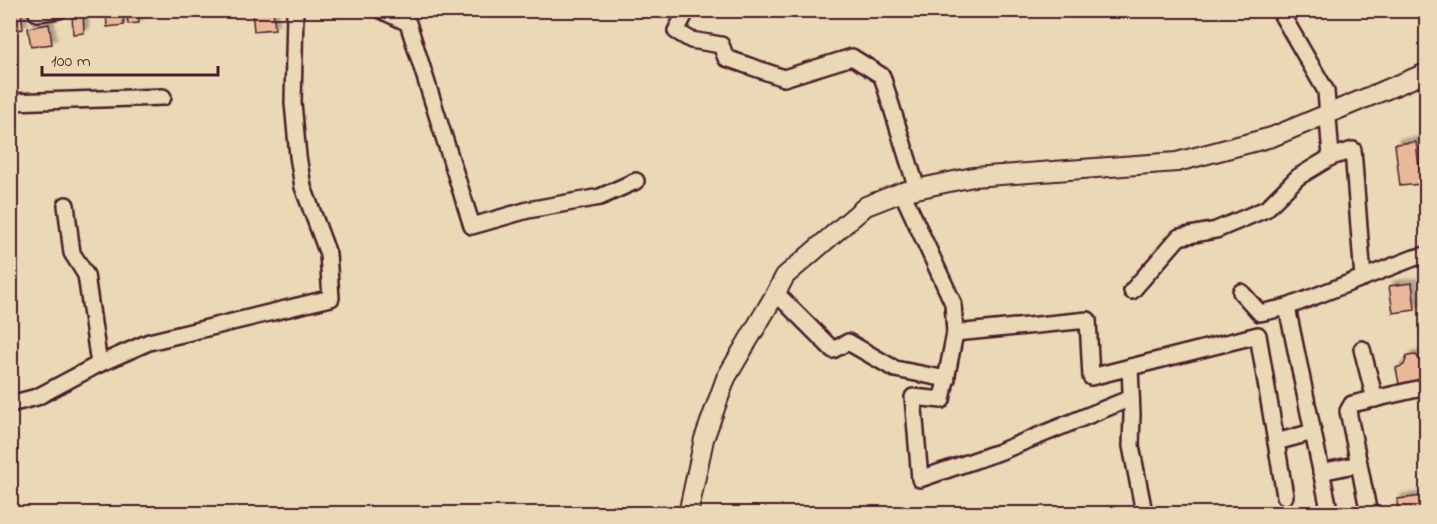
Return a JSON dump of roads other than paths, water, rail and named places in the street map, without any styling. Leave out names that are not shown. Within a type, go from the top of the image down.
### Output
[{"type":"main road","points":[[688,513],[704,440],[726,378],[785,276],[866,206],[910,191],[973,177],[1177,162],[1272,137],[1426,73]]},
{"type":"street","points":[[36,10],[38,14],[59,10]]},
{"type":"street","points":[[10,404],[37,397],[99,364],[149,342],[331,298],[328,254],[303,187],[298,156],[293,103],[295,10]]},
{"type":"street","points":[[381,10],[408,23],[472,226],[528,210],[600,196],[636,181]]},
{"type":"street","points":[[687,10],[676,31],[692,40],[721,45],[726,58],[784,78],[852,57],[882,76],[910,191],[953,303],[955,333],[942,400],[913,397],[920,479],[999,452],[1131,398]]},
{"type":"street","points":[[1279,10],[1326,91],[1330,157]]},
{"type":"street","points":[[10,102],[163,97]]},
{"type":"street","points":[[1132,291],[1179,237],[1216,230],[1266,209],[1298,177],[1330,157],[1353,150],[1363,278]]},
{"type":"street","points":[[66,205],[72,253],[86,275],[99,364]]},
{"type":"street","points":[[1241,292],[1260,313],[1287,307],[1426,255]]},
{"type":"street","points":[[776,293],[833,350],[848,342],[895,369],[947,379]]},
{"type":"street","points":[[1287,307],[1330,513]]},
{"type":"street","points":[[955,333],[1088,320],[1091,377],[1258,335],[1286,496]]},
{"type":"street","points":[[1362,349],[1376,399]]},
{"type":"street","points":[[1130,367],[1131,446],[1143,507]]},
{"type":"street","points":[[1369,513],[1348,411],[1352,404],[1426,387]]},
{"type":"street","points":[[1276,442],[1313,432]]},
{"type":"street","points":[[1321,472],[1359,464]]}]
